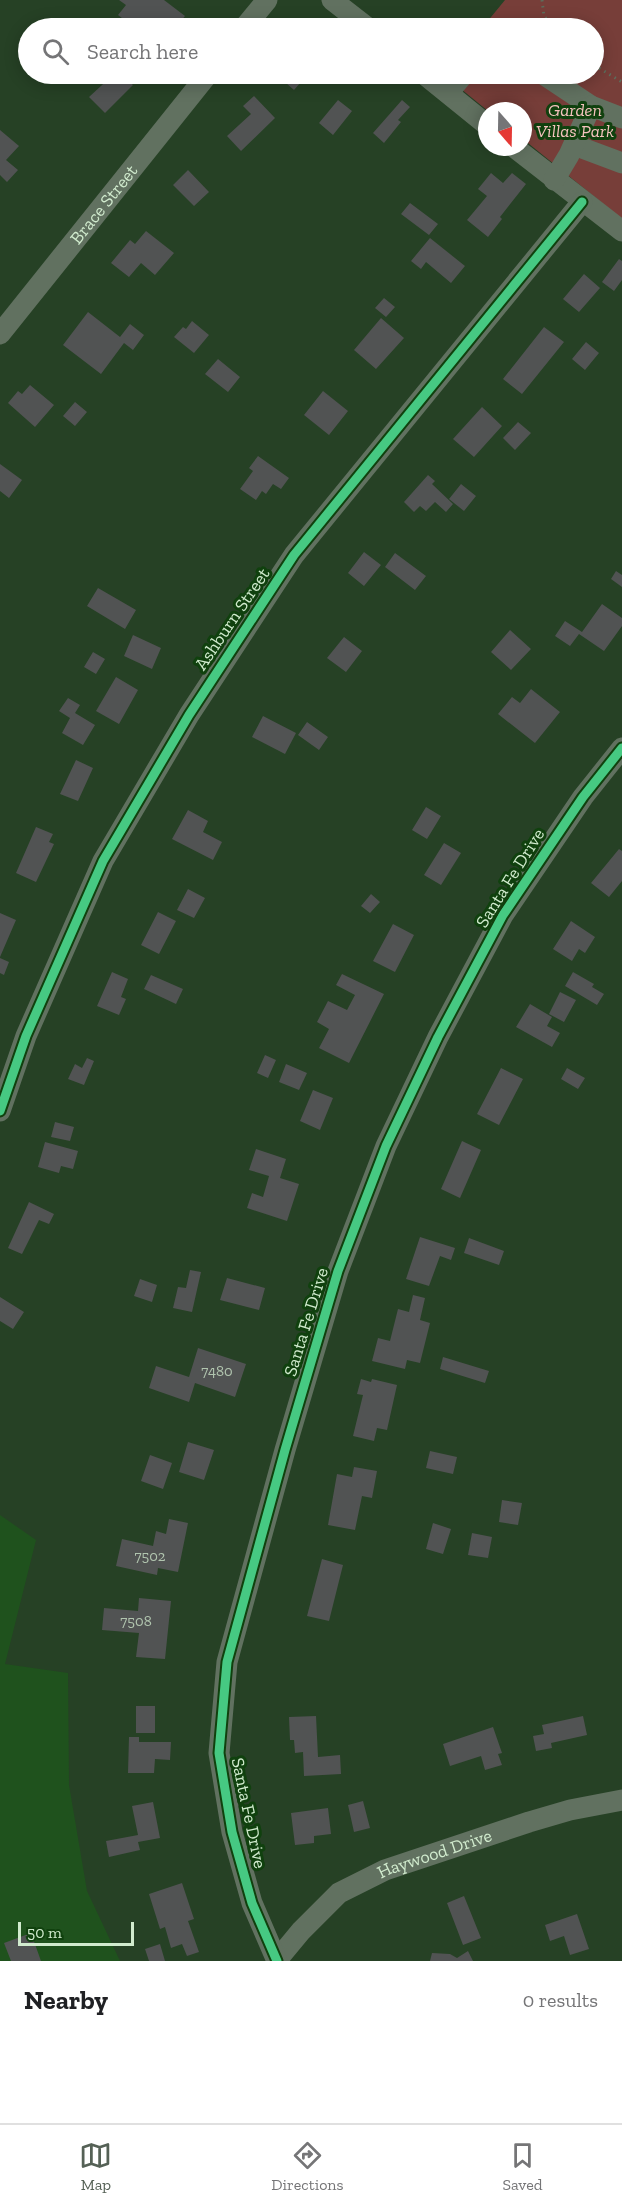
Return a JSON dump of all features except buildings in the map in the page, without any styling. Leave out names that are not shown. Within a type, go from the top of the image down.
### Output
[{"type":"street","points":[[252,18],[267,0]]},
{"type":"street","points":[[332,0],[355,18]]},
{"type":"street","name":"Brace Street","points":[[0,334],[200,84]]},
{"type":"street","points":[[437,84],[478,118]]},
{"type":"street","points":[[448,93],[456,84]]},
{"type":"street","points":[[558,84],[591,106],[622,118]]},
{"type":"street","points":[[554,180],[574,145],[591,106]]},
{"type":"street","points":[[574,145],[622,163]]},
{"type":"street","points":[[525,156],[622,231]]},
{"type":"street","name":"Ashburn Street","points":[[0,1111],[26,1036],[103,861],[189,714],[294,555],[582,202]]},
{"type":"street","name":"Santa Fe Drive","points":[[277,1961],[252,1903],[232,1832],[219,1753],[227,1662],[285,1450],[338,1271],[386,1146],[438,1037],[503,915],[583,796],[622,748]]},
{"type":"street","name":"Haywood Drive","points":[[277,1961],[301,1932],[339,1893],[385,1870],[529,1821],[622,1800]]},
{"type":"path","points":[[542,0],[546,18]]},
{"type":"path","points":[[604,71],[622,82]]},
{"type":"shaded area","points":[[0,1515],[36,1540],[5,1664],[68,1673],[69,1785],[87,1891],[120,1961],[0,1961]]},
{"type":"green space","name":"Garden Villas Park","points":[[505,0],[622,0],[622,219],[532,146],[532,102],[478,103],[455,84],[604,84],[604,18],[490,18]]},
{"type":"cycle path","points":[[0,1111],[26,1036],[103,861],[189,715],[294,555],[582,202]]},
{"type":"cycle path","points":[[277,1961],[252,1903],[232,1832],[219,1753],[227,1662],[285,1450],[338,1271],[386,1146],[438,1037],[503,915],[583,797],[622,748]]}]
